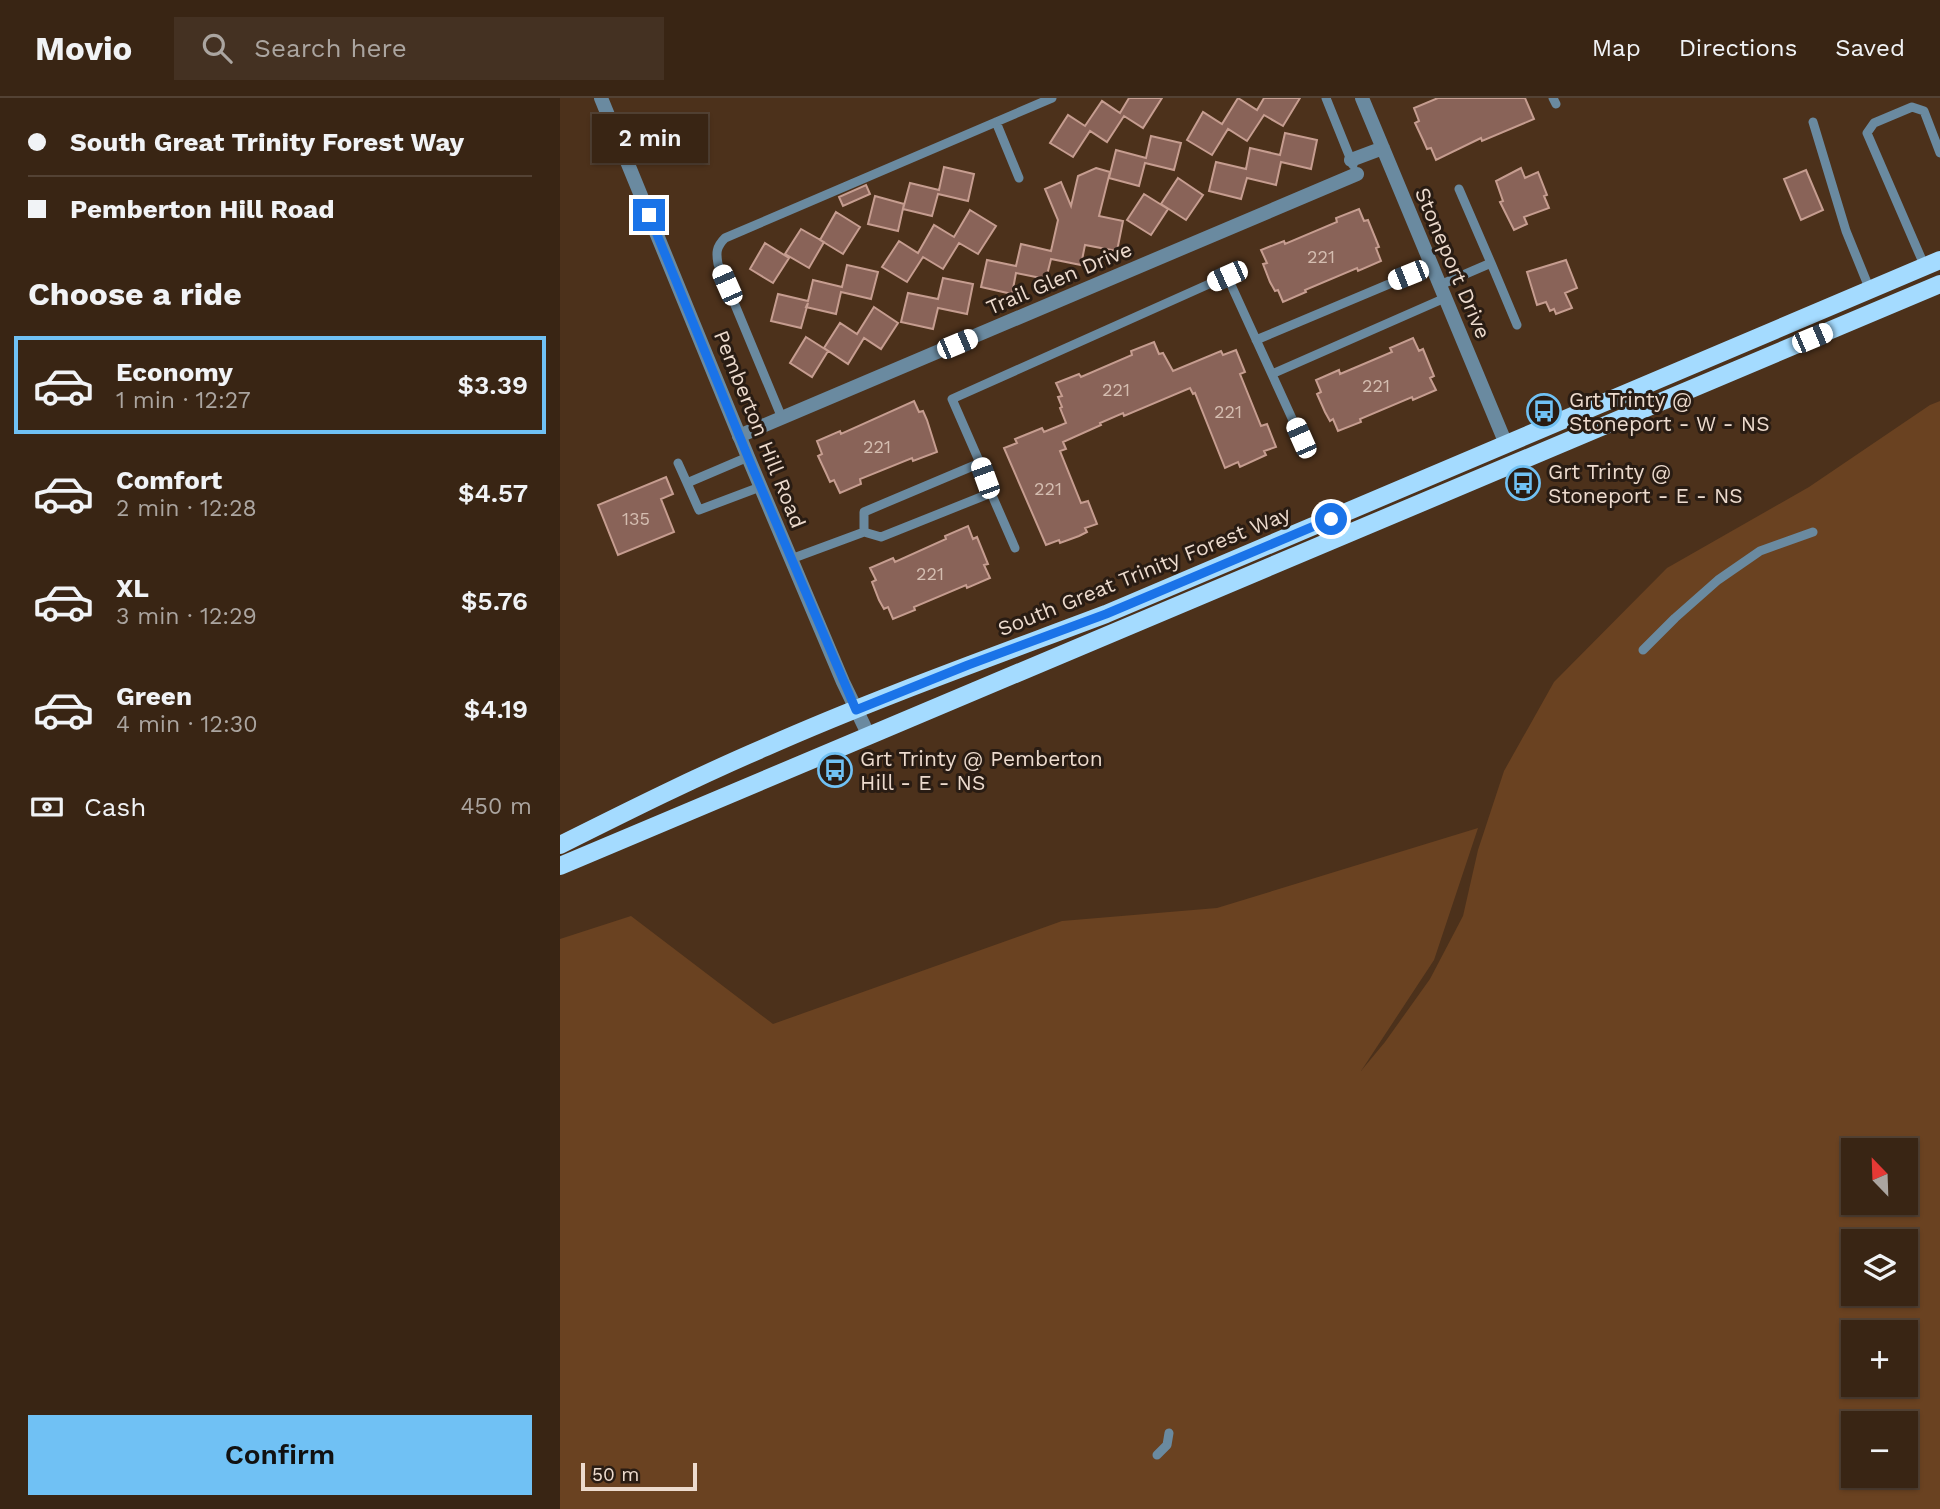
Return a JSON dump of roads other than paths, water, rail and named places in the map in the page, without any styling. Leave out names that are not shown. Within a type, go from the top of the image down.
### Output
[{"type":"main road","name":"South Great Trinity Forest Way","points":[[560,845],[755,751],[968,665],[1106,614],[1932,263]]},
{"type":"main road","name":"South Great Trinity Forest Way","points":[[560,866],[1940,284]]},
{"type":"street","name":"Pemberton Hill Road","points":[[601,98],[760,487],[869,736]]},
{"type":"street","name":"Stoneport Drive","points":[[1362,98],[1506,444]]},
{"type":"street","points":[[1351,160],[1383,148]]},
{"type":"street","name":"Trail Glen Drive","points":[[739,436],[1357,174]]},
{"type":"lane","points":[[782,418],[718,264],[716,252],[719,244],[737,233],[1052,98]]},
{"type":"lane","points":[[1326,98],[1357,174]]},
{"type":"lane","points":[[1932,263],[1867,133],[1874,123],[1912,107],[1924,111],[1940,153]]},
{"type":"lane","points":[[996,122],[1019,178]]},
{"type":"lane","points":[[1813,122],[1846,230],[1870,290]]},
{"type":"lane","points":[[1459,189],[1517,325]]},
{"type":"lane","points":[[1272,374],[1442,291],[1490,262]]},
{"type":"lane","points":[[1256,340],[1432,266]]},
{"type":"lane","points":[[1015,548],[952,399],[1227,276],[1301,438]]},
{"type":"lane","points":[[687,483],[748,457]]},
{"type":"lane","points":[[678,463],[699,510],[760,487]]},
{"type":"lane","points":[[864,533],[864,512],[980,463]]},
{"type":"lane","points":[[791,559],[864,533],[881,537],[991,493]]},
{"type":"lane","points":[[1643,650],[1718,580],[1760,551],[1813,532]]},
{"type":"lane","points":[[1157,1455],[1167,1445],[1169,1433]]},
{"type":"place","name":"Grt Trinty @ Stoneport - W - NS","points":[[1544,411]]},
{"type":"place","name":"Grt Trinty @ Stoneport - E - NS","points":[[1523,483]]},
{"type":"place","name":"Grt Trinty @ Pemberton Hill - E - NS","points":[[835,770]]}]
